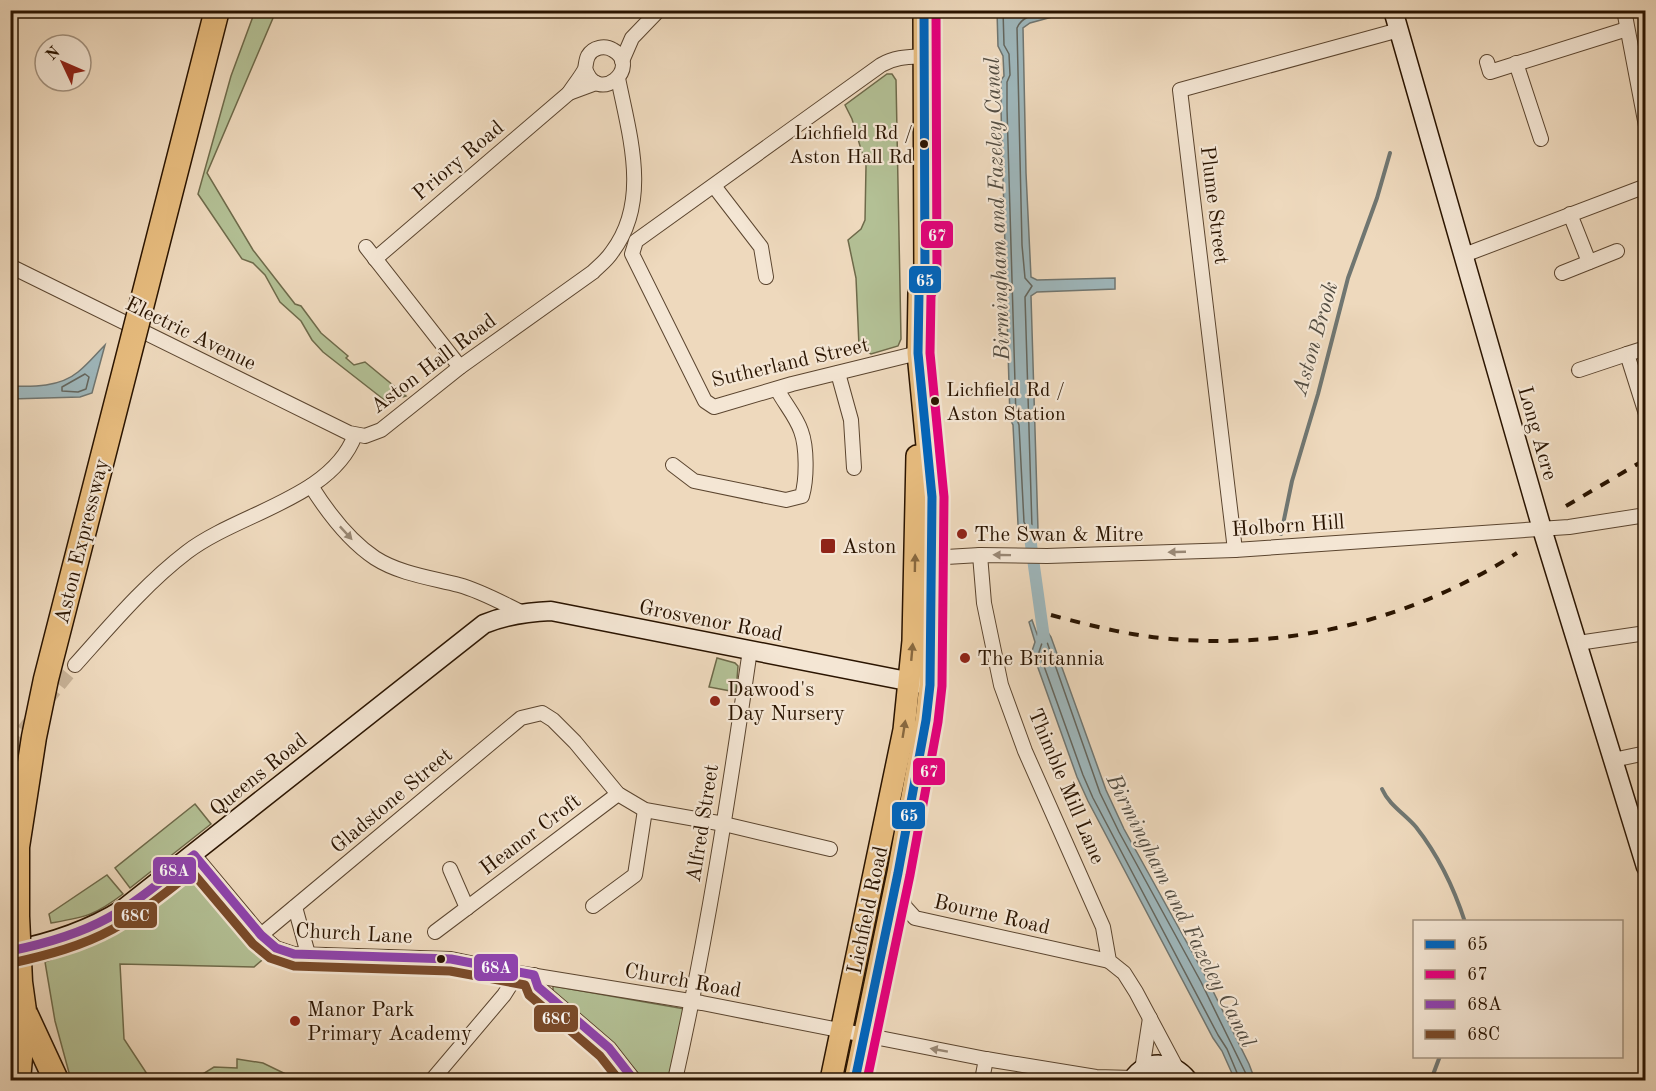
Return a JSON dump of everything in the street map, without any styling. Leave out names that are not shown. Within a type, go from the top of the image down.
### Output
[{"type":"highway","name":"Aston Expressway","points":[[36,1080],[20,982],[17,916],[17,847],[34,737],[46,679],[217,10]]},
{"type":"highway","points":[[18,1080],[24,1011]]},
{"type":"highway","points":[[24,1011],[56,1080]]},
{"type":"main road","name":"Lichfield Road","points":[[855,1080],[898,873],[926,720],[919,684],[914,621],[919,293],[925,280],[917,56],[909,10]]},
{"type":"main road","name":"Lichfield Road","points":[[917,56],[924,10]]},
{"type":"main road","name":"Long Acre","points":[[1393,10],[1542,529],[1646,867]]},
{"type":"main road","name":"Lichfield Road","points":[[831,1080],[896,775],[919,684],[932,560],[932,497],[919,380]]},
{"type":"main road","name":"Grosvenor Road","points":[[523,613],[551,611],[919,684]]},
{"type":"main road","name":"Queens Road","points":[[10,951],[58,939],[94,926],[123,909],[484,624],[501,617],[523,613]]},
{"type":"main road","points":[[1136,1076],[1160,1064],[1186,1076]]},
{"type":"street","name":"Aston Hall Road","points":[[75,665],[163,571],[188,551],[210,536],[311,486],[329,474],[349,451],[355,435],[368,435],[381,429],[460,367],[593,272],[612,253],[621,239],[633,206],[634,183],[629,123],[618,78],[622,61],[632,38],[659,10]]},
{"type":"street","points":[[1624,10],[1646,126]]},
{"type":"street","points":[[1487,62],[1490,72],[1627,29]]},
{"type":"street","name":"Plume Street","points":[[1235,550],[1180,90],[1399,30]]},
{"type":"street","name":"Aston Hall Road","points":[[585,68],[592,51],[604,47],[610,48],[632,38]]},
{"type":"street","points":[[610,48],[619,55],[622,61]]},
{"type":"street","points":[[766,277],[761,247],[714,186],[881,65],[890,60],[917,56]]},
{"type":"street","points":[[1516,63],[1541,139]]},
{"type":"street","points":[[585,68],[587,74],[622,98]]},
{"type":"street","name":"Priory Road","points":[[375,259],[569,93],[585,68]]},
{"type":"street","points":[[599,83],[614,82],[618,78]]},
{"type":"street","name":"Priory Road","points":[[569,93],[599,83]]},
{"type":"street","name":"Sutherland Street","points":[[714,186],[636,241],[632,254],[705,401],[714,406],[918,353]]},
{"type":"street","points":[[1464,255],[1646,186]]},
{"type":"street","points":[[1570,214],[1589,262]]},
{"type":"street","points":[[366,247],[460,367]]},
{"type":"street","points":[[1562,273],[1617,251]]},
{"type":"street","name":"Electric Avenue","points":[[10,266],[110,317],[355,435]]},
{"type":"street","points":[[1579,370],[1646,348]]},
{"type":"street","points":[[1628,354],[1646,414]]},
{"type":"street","points":[[838,373],[851,420],[854,468]]},
{"type":"street","points":[[674,465],[694,481],[786,500],[802,496],[805,486],[805,457],[801,431],[777,389]]},
{"type":"street","name":"Grosvenor Road","points":[[311,486],[326,510],[346,534],[376,559],[410,572],[459,585],[523,613]]},
{"type":"street","name":"Holborn Hill","points":[[932,560],[980,555],[1047,556],[1235,550],[1542,529],[1646,515]]},
{"type":"street","name":"Thimble Mill Lane","points":[[980,555],[984,603],[1001,685],[1025,751],[1103,927],[1109,961]]},
{"type":"street","points":[[484,624],[487,596]]},
{"type":"street","points":[[1578,643],[1646,633]]},
{"type":"street","name":"Alfred Street","points":[[675,1080],[692,1002],[724,824],[750,650]]},
{"type":"street","name":"Gladstone Street","points":[[261,935],[521,718],[542,713],[553,720],[575,742],[618,794]]},
{"type":"street","points":[[1613,760],[1646,753]]},
{"type":"street","points":[[618,794],[645,810],[724,824],[830,849]]},
{"type":"street","name":"Heanor Croft","points":[[435,932],[618,794]]},
{"type":"street","points":[[593,906],[635,875],[645,810]]},
{"type":"street","name":"Church Lane","points":[[194,855],[261,935],[276,948],[294,954],[451,959],[518,973]]},
{"type":"street","name":"Heanor Croft","points":[[450,868],[467,908]]},
{"type":"street","name":"Bourne Road","points":[[898,873],[905,907],[915,918],[1109,961]]},
{"type":"street","points":[[295,907],[308,954]]},
{"type":"street","points":[[1109,961],[1124,973],[1186,1076]]},
{"type":"street","points":[[432,1080],[504,995],[518,973]]},
{"type":"street","name":"Church Road","points":[[518,973],[692,1002],[864,1036]]},
{"type":"street","points":[[534,975],[538,987],[609,1048],[634,1080]]},
{"type":"street","points":[[864,1036],[1098,1079],[1136,1076],[1150,1018]]},
{"type":"street","points":[[982,1080],[986,1059]]},
{"type":"green space","points":[[255,11],[276,11],[207,173],[253,250],[295,304],[301,306],[321,333],[348,356],[346,358],[354,365],[365,362],[406,396],[387,402],[323,352],[312,340],[301,321],[280,302],[265,275],[253,263],[242,259],[198,194],[231,76]]},
{"type":"green space","points":[[887,74],[892,74],[896,80],[901,339],[898,346],[871,354],[859,346],[856,278],[848,240],[861,229],[865,220],[866,166],[852,119],[845,105]]},
{"type":"green space","points":[[717,658],[738,666],[736,692],[709,687]]},
{"type":"green space","points":[[195,804],[211,824],[130,888],[115,868]]},
{"type":"green space","points":[[107,875],[123,894],[89,914],[51,923],[49,914]]},
{"type":"green space","points":[[182,881],[203,883],[268,955],[254,967],[120,964],[124,1039],[151,1080],[71,1080],[55,1021],[45,962],[90,944],[131,920]]},
{"type":"green space","points":[[553,986],[685,1009],[671,1080],[644,1080],[611,1042],[553,992]]},
{"type":"green space","points":[[237,1059],[263,1063],[298,1080],[193,1080],[214,1067],[237,1068]]},
{"type":"water","points":[[997,11],[1074,11],[1030,23],[1023,28],[1031,277],[1037,280],[1115,278],[1115,289],[1037,292],[1031,296],[1038,530],[1034,545],[1029,545],[1018,524],[1013,425],[1010,419],[1001,109],[1001,80],[1004,76],[1003,56],[998,46]]},
{"type":"water","points":[[105,345],[92,393],[80,397],[11,399],[11,386],[37,386],[63,381],[82,369]]},
{"type":"water","points":[[1032,620],[1037,634],[1041,622],[1051,637],[1106,790],[1124,829],[1207,979],[1255,1080],[1235,1080],[1222,1051],[1088,801],[1077,777],[1032,651],[1035,642],[1029,622]]},
{"type":"waterway","name":"Aston Brook","points":[[1281,534],[1292,481],[1318,394],[1348,278],[1377,198],[1390,153]]},
{"type":"waterway","name":"Birmingham and Fazeley Canal","points":[[1029,530],[1044,638]]},
{"type":"waterway","name":"Aston Brook","points":[[1382,789],[1393,805],[1416,827],[1438,860],[1464,920]]},
{"type":"waterway","name":"Aston Brook","points":[[1431,1080],[1439,1058]]},
{"type":"tunnel","points":[[46,701],[75,665]]},
{"type":"tunnel","points":[[10,747],[35,716]]},
{"type":"railway","points":[[1566,506],[1646,459]]},
{"type":"railway","points":[[1051,615],[1118,631],[1169,639],[1230,641],[1273,638],[1358,623],[1400,610],[1440,594],[1517,553]]},
{"type":"transit line","name":"65","points":[[855,1080],[898,873],[926,720],[930,685],[932,497],[918,353],[919,293],[925,280],[924,10]]},
{"type":"transit line","name":"67","points":[[867,1080],[910,875],[938,722],[942,686],[944,497],[930,353],[931,296],[937,280],[936,10]]},
{"type":"transit line","name":"68A","points":[[10,951],[60,938],[108,918],[194,855],[261,935],[276,948],[294,954],[451,959],[534,975],[538,987],[609,1048],[634,1080]]},
{"type":"transit line","name":"68C","points":[[12,963],[64,949],[113,929],[154,902],[192,872],[253,944],[270,958],[294,966],[450,971],[525,985],[529,995],[600,1056],[619,1080]]},
{"type":"place","name":"Lichfield Rd / Aston Hall Rd","points":[[924,144]]},
{"type":"place","name":"Lichfield Rd / Aston Station","points":[[935,401]]},
{"type":"place","name":"The Swan & Mitre","points":[[962,534]]},
{"type":"place","name":"Aston","points":[[828,546]]},
{"type":"place","name":"The Britannia","points":[[965,658]]},
{"type":"place","name":"Dawood's Day Nursery","points":[[715,701]]},
{"type":"place","name":"Manor Park Primary Academy","points":[[295,1021]]}]
